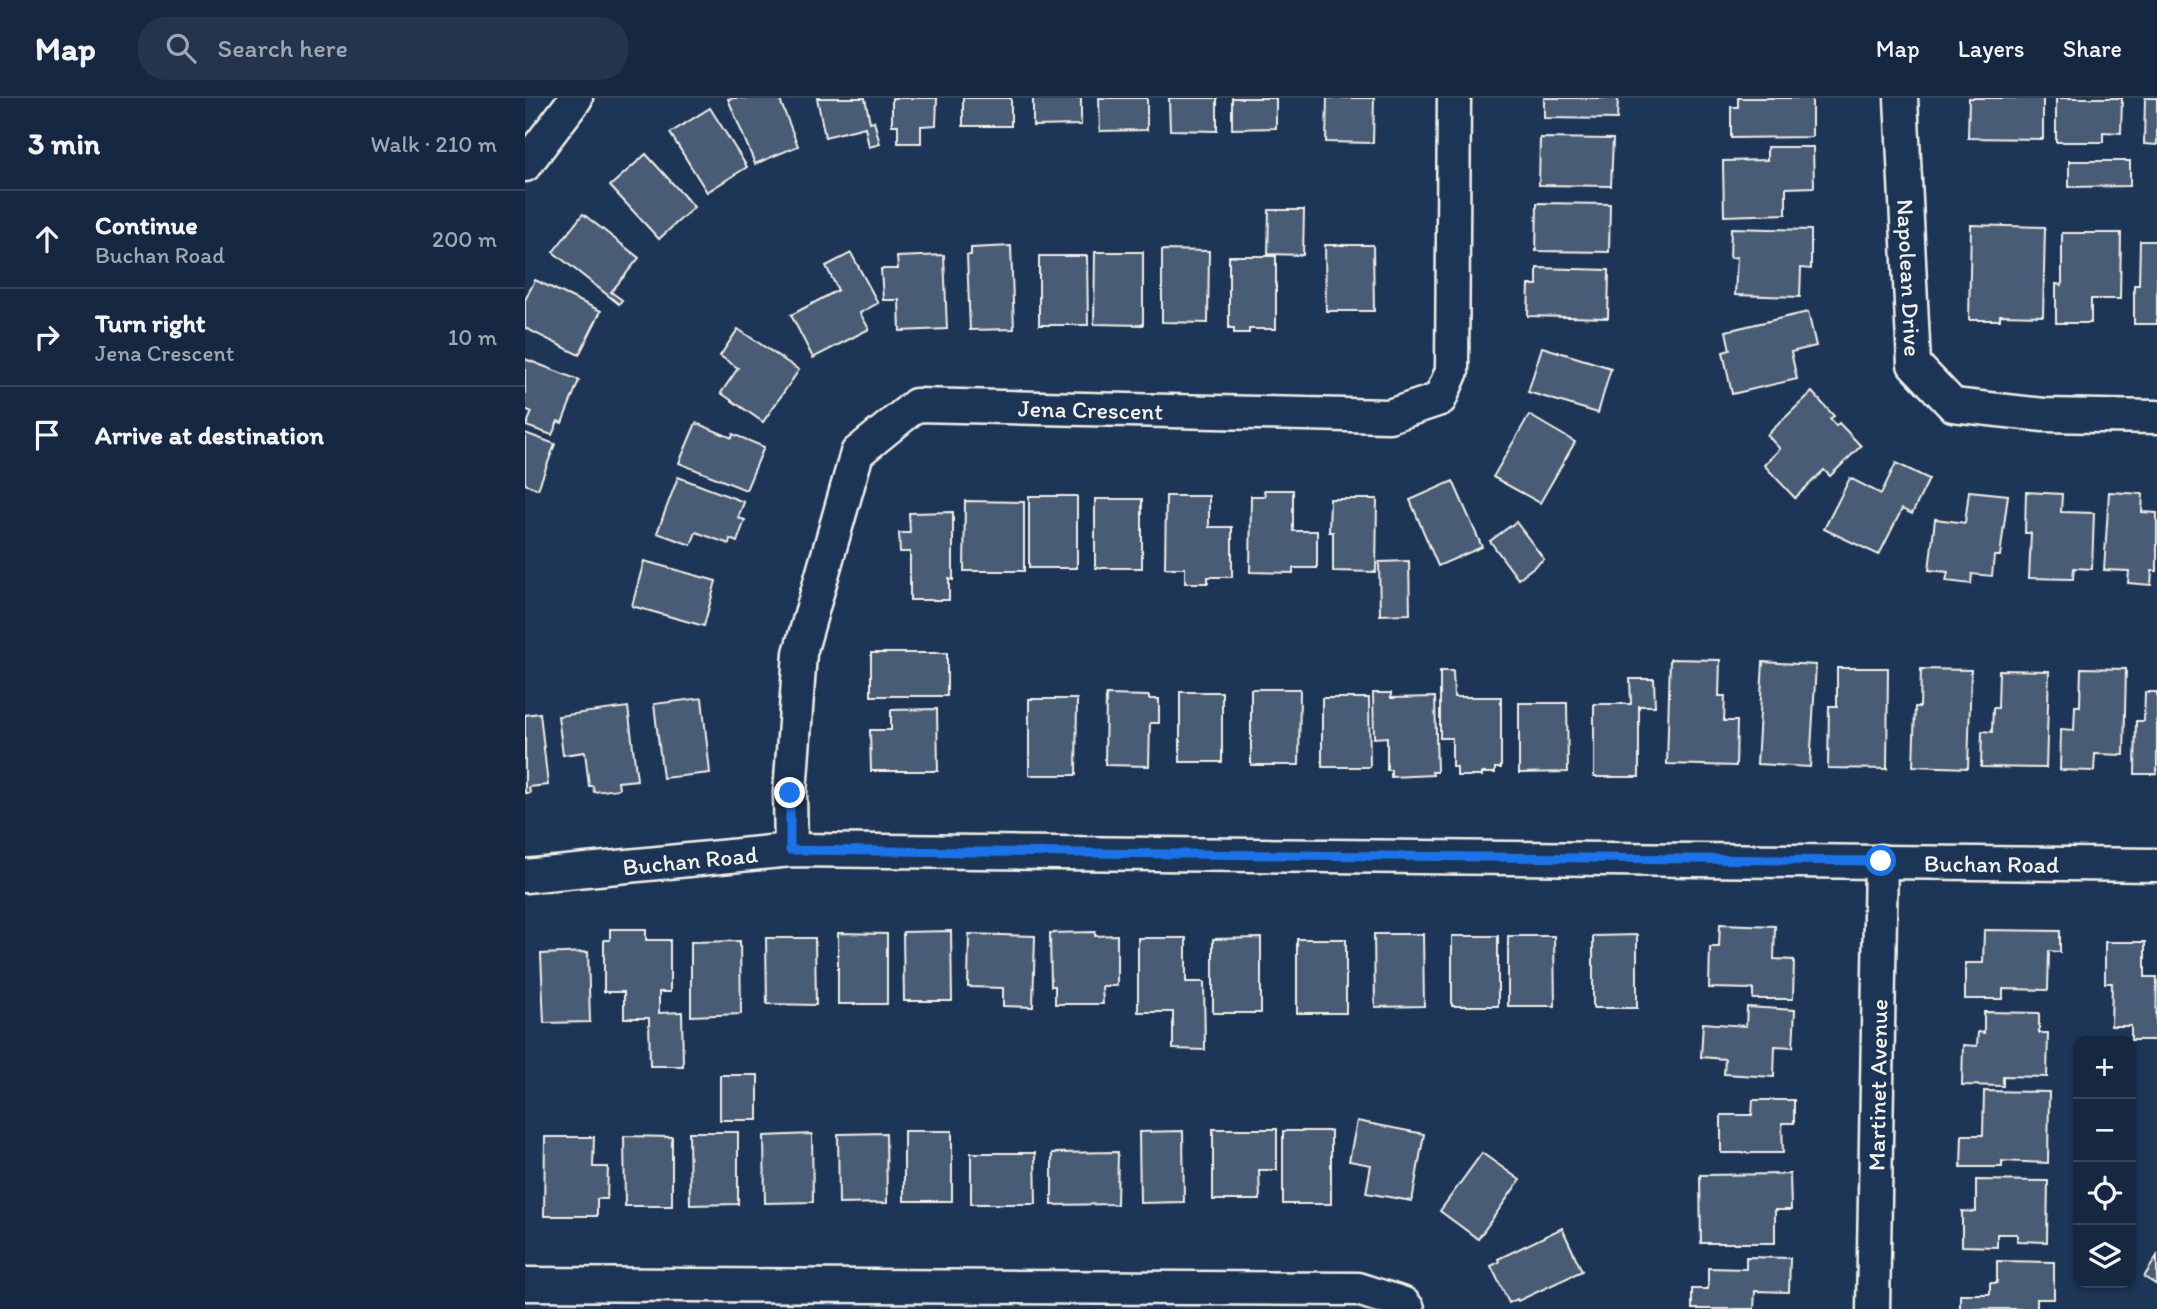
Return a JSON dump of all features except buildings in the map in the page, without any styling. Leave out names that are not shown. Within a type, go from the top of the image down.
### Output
[{"type":"street","points":[[525,165],[576,98]]},
{"type":"street","name":"Jena Crescent","points":[[790,850],[790,793],[800,653],[857,453],[916,405],[1389,416],[1440,399],[1452,371],[1454,98]]},
{"type":"street","name":"Napolean Drive","points":[[1901,98],[1914,364],[1953,405],[2044,415],[2157,417]]},
{"type":"street","name":"Buchan Road","points":[[525,876],[790,850],[2157,865]]},
{"type":"street","name":"Martinet Avenue","points":[[1873,1309],[1881,861]]},
{"type":"street","points":[[525,1284],[1358,1289],[1404,1304],[1408,1309]]},
{"type":"route","points":[[790,793],[790,850],[1881,861]]}]
